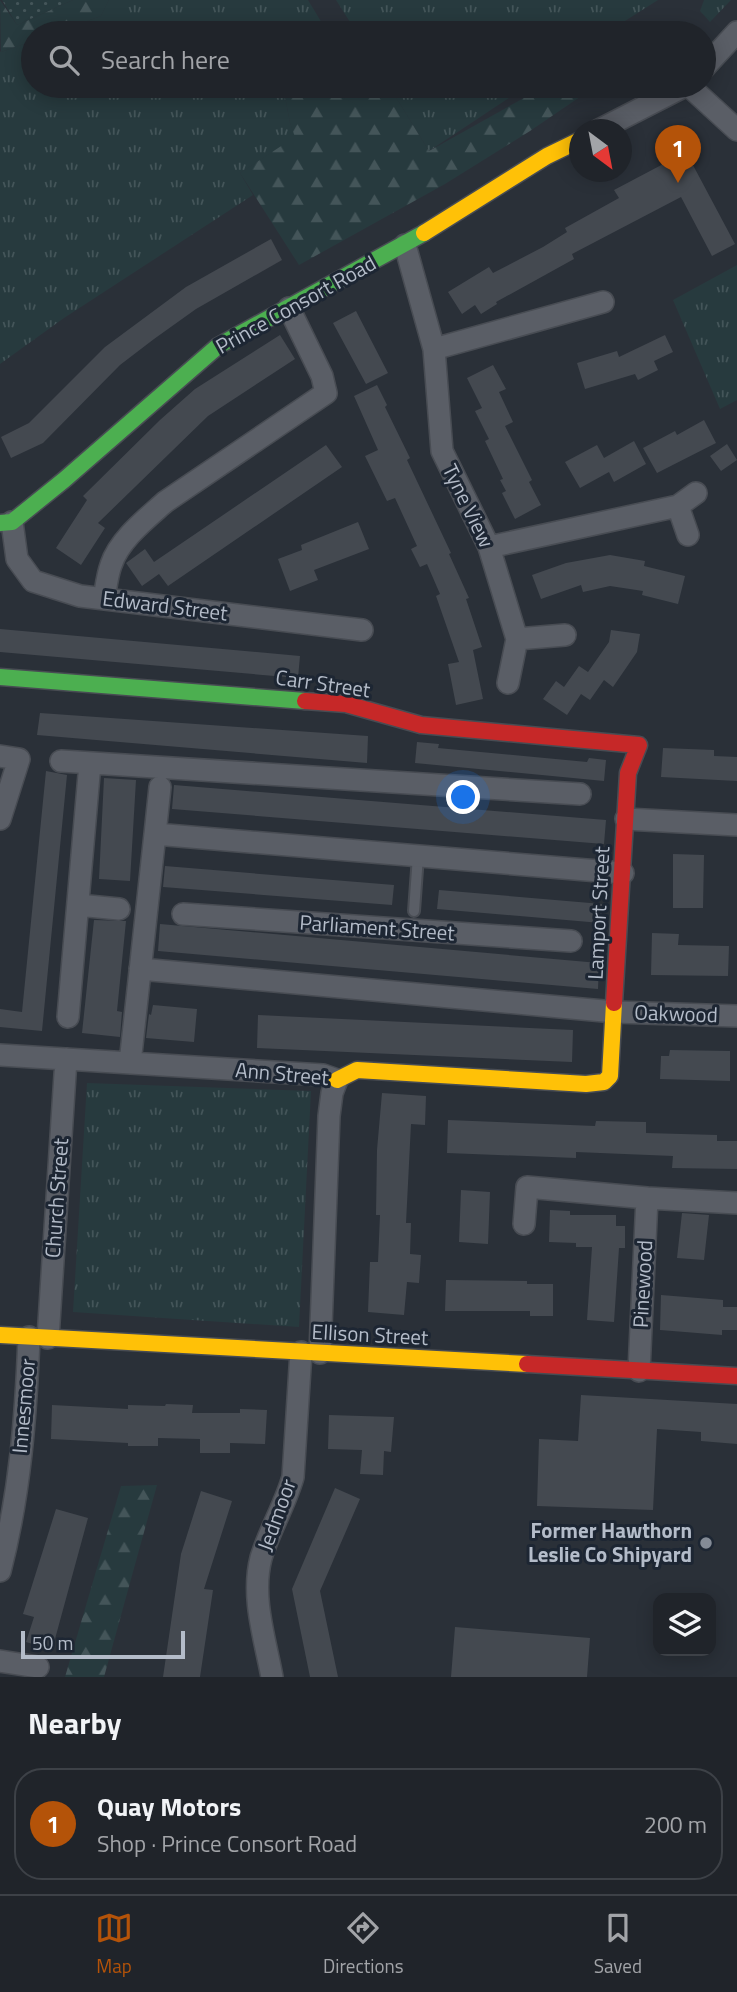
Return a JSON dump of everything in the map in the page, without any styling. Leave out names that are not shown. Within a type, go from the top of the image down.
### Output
[{"type":"street","points":[[716,55],[737,32]]},
{"type":"street","points":[[621,119],[663,98]]},
{"type":"street","points":[[700,98],[737,131]]},
{"type":"street","name":"Prince Consort Road","points":[[6,523],[64,481],[218,346],[405,245],[569,145]]},
{"type":"street","name":"Tyne View","points":[[405,245],[434,349],[442,451],[489,547],[517,639],[508,683]]},
{"type":"street","points":[[434,349],[603,302]]},
{"type":"street","points":[[104,599],[111,564],[123,543],[146,518],[165,502],[326,393],[322,376],[289,308]]},
{"type":"street","points":[[489,547],[678,506],[696,493]]},
{"type":"street","points":[[678,506],[688,535]]},
{"type":"street","name":"Edward Street","points":[[6,523],[17,559],[33,580],[80,596],[362,630]]},
{"type":"street","points":[[517,639],[565,635]]},
{"type":"street","name":"Carr Street","points":[[0,677],[345,704],[421,724],[639,746]]},
{"type":"street","name":"Lamport Street","points":[[604,1082],[610,1076],[615,1012],[628,774],[639,746]]},
{"type":"street","points":[[0,819],[10,758]]},
{"type":"street","points":[[61,761],[580,793]]},
{"type":"street","points":[[68,1017],[90,763]]},
{"type":"street","points":[[130,1063],[160,787]]},
{"type":"street","points":[[626,819],[737,825]]},
{"type":"street","points":[[155,834],[622,873]]},
{"type":"street","points":[[78,905],[118,909]]},
{"type":"street","name":"Parliament Street","points":[[183,915],[571,941]]},
{"type":"street","name":"Oakwood","points":[[140,969],[615,1012],[737,1016]]},
{"type":"street","name":"Ann Street","points":[[0,1055],[323,1075],[337,1080],[357,1070],[586,1084],[604,1082]]},
{"type":"street","name":"Church Street","points":[[39,1337],[66,1059]]},
{"type":"street","name":"Jedmoor","points":[[272,1677],[257,1594],[258,1576],[261,1557],[293,1477],[311,1352],[329,1116],[337,1080]]},
{"type":"street","points":[[524,1224],[527,1187],[737,1203]]},
{"type":"street","name":"Pinewood","points":[[639,1371],[648,1198]]},
{"type":"street","name":"Ellison Street","points":[[0,1335],[737,1376]]},
{"type":"street","name":"Innesmoor","points":[[1,1562],[8,1538],[39,1337]]},
{"type":"street","points":[[0,1661],[38,1667]]},
{"type":"lane","points":[[414,911],[418,856]]},
{"type":"green space","points":[[0,0],[17,25],[21,23],[21,45],[1,52]]},
{"type":"green space","points":[[2,0],[73,0],[21,21],[17,25]]},
{"type":"green space","points":[[73,0],[109,0],[101,16],[87,21],[26,21]]},
{"type":"green space","points":[[109,0],[308,0],[321,21],[87,21],[101,16]]},
{"type":"green space","points":[[336,0],[658,0],[625,21],[349,21]]},
{"type":"green space","points":[[704,0],[731,0],[711,21],[700,11]]},
{"type":"green space","points":[[21,45],[21,98],[285,98],[296,137],[240,173],[253,195],[64,318],[0,364],[0,51]]},
{"type":"green space","points":[[285,98],[344,98],[363,108],[358,98],[396,98],[429,151],[524,98],[578,98],[445,184],[299,265],[240,173],[295,137]]},
{"type":"green space","points":[[343,98],[359,98],[364,109]]},
{"type":"green space","points":[[396,98],[509,98],[429,151]]},
{"type":"green space","points":[[737,265],[737,400],[720,409],[673,300]]},
{"type":"green space","points":[[87,1083],[311,1091],[299,1327],[73,1312]]},
{"type":"green space","points":[[157,1485],[104,1677],[65,1677],[121,1486]]},
{"type":"building","points":[[686,152],[735,244],[712,256],[681,197],[572,254],[574,259],[496,302],[497,304],[481,314],[475,305],[462,314],[448,292],[489,267],[493,273],[543,247],[567,232],[565,228],[619,198],[614,190]]},
{"type":"building","points":[[271,239],[282,260],[196,309],[154,339],[120,365],[43,443],[11,458],[1,437],[29,423],[105,347],[186,287]]},
{"type":"building","points":[[356,311],[388,373],[366,384],[333,323]]},
{"type":"building","points":[[280,335],[295,359],[208,416],[98,523],[105,528],[81,565],[56,548],[87,500],[83,496],[160,420],[195,389]]},
{"type":"building","points":[[665,335],[673,352],[654,361],[658,370],[638,380],[635,374],[585,389],[577,363],[617,351],[619,357]]},
{"type":"building","points":[[493,365],[506,389],[499,392],[513,422],[505,426],[532,480],[529,482],[541,505],[515,519],[502,493],[506,491],[500,480],[503,479],[485,441],[489,439],[475,411],[482,408],[467,378]]},
{"type":"building","points":[[377,385],[410,458],[407,460],[469,598],[466,599],[482,647],[473,650],[483,699],[456,705],[448,664],[459,662],[436,596],[440,594],[427,564],[420,567],[411,549],[417,546],[395,498],[387,501],[365,456],[378,450],[354,396]]},
{"type":"building","points":[[704,420],[716,443],[657,473],[643,448],[675,431],[677,435]]},
{"type":"building","points":[[634,441],[646,464],[614,482],[609,472],[580,488],[565,462],[597,445],[604,458]]},
{"type":"building","points":[[727,444],[737,460],[721,471],[710,456]]},
{"type":"building","points":[[326,445],[342,467],[168,586],[159,574],[142,586],[126,563],[145,549],[154,562]]},
{"type":"building","points":[[358,522],[369,549],[314,570],[318,580],[290,591],[278,559],[302,550],[301,545]]},
{"type":"building","points":[[610,555],[645,561],[644,566],[685,576],[678,604],[642,595],[643,591],[610,586],[583,592],[581,585],[541,599],[532,575],[566,563]]},
{"type":"building","points":[[0,629],[300,656],[298,678],[0,652]]},
{"type":"building","points":[[611,630],[640,634],[637,652],[613,687],[604,680],[590,700],[581,694],[567,715],[543,699],[556,681],[564,687],[579,666],[588,672],[609,642]]},
{"type":"building","points":[[40,713],[368,736],[367,763],[37,735]]},
{"type":"building","points":[[417,742],[439,744],[438,748],[587,762],[589,758],[606,760],[604,781],[415,763]]},
{"type":"building","points":[[663,748],[714,750],[714,756],[737,757],[737,781],[661,777]]},
{"type":"building","points":[[46,771],[67,775],[42,1031],[0,1027],[0,1009],[22,1012]]},
{"type":"building","points":[[104,778],[136,780],[130,881],[99,879]]},
{"type":"building","points":[[174,785],[606,820],[604,844],[172,809]]},
{"type":"building","points":[[673,854],[704,855],[703,908],[673,908]]},
{"type":"building","points":[[165,866],[394,885],[392,905],[163,887]]},
{"type":"building","points":[[439,890],[602,904],[601,923],[437,909]]},
{"type":"building","points":[[94,920],[126,921],[117,1011],[122,1012],[120,1037],[82,1033]]},
{"type":"building","points":[[160,924],[599,963],[598,989],[158,951]]},
{"type":"building","points":[[652,933],[679,934],[678,945],[729,946],[728,976],[651,975]]},
{"type":"building","points":[[153,1005],[197,1009],[194,1042],[146,1038]]},
{"type":"building","points":[[258,1015],[573,1030],[572,1062],[257,1048]]},
{"type":"building","points":[[670,1050],[730,1051],[730,1081],[660,1079],[661,1056],[669,1056]]},
{"type":"building","points":[[382,1093],[426,1096],[425,1125],[411,1124],[406,1223],[411,1223],[410,1254],[421,1255],[419,1283],[407,1282],[404,1315],[368,1312],[370,1262],[378,1262],[380,1215],[376,1215],[377,1150]]},
{"type":"building","points":[[448,1120],[595,1126],[596,1121],[646,1122],[646,1133],[717,1135],[717,1141],[737,1141],[737,1169],[672,1168],[673,1156],[576,1152],[576,1158],[447,1153]]},
{"type":"building","points":[[461,1190],[490,1192],[488,1244],[459,1242]]},
{"type":"building","points":[[550,1210],[570,1211],[570,1215],[616,1215],[616,1226],[625,1226],[625,1248],[619,1248],[614,1322],[587,1320],[592,1247],[576,1247],[576,1243],[549,1242]]},
{"type":"building","points":[[682,1213],[709,1215],[704,1260],[677,1258]]},
{"type":"building","points":[[446,1280],[553,1284],[553,1316],[530,1316],[530,1311],[445,1311]]},
{"type":"building","points":[[661,1295],[723,1300],[723,1307],[737,1307],[737,1330],[722,1330],[722,1335],[660,1330]]},
{"type":"building","points":[[581,1395],[737,1404],[737,1444],[701,1441],[701,1432],[657,1429],[653,1510],[537,1506],[539,1439],[578,1441]]},
{"type":"building","points":[[52,1405],[128,1409],[128,1405],[193,1405],[192,1413],[267,1410],[265,1444],[230,1443],[230,1453],[200,1453],[200,1439],[158,1438],[158,1446],[128,1446],[128,1443],[51,1439]]},
{"type":"building","points":[[329,1415],[394,1417],[391,1452],[384,1451],[383,1475],[360,1474],[362,1450],[328,1449]]},
{"type":"building","points":[[335,1488],[360,1499],[320,1591],[338,1677],[310,1677],[292,1589]]},
{"type":"building","points":[[201,1491],[232,1501],[204,1589],[213,1590],[200,1677],[163,1677],[181,1554]]},
{"type":"building","points":[[56,1509],[88,1518],[52,1650],[26,1642],[34,1617],[23,1614]]},
{"type":"building","points":[[455,1627],[590,1638],[587,1677],[451,1677]]},
{"type":"traffic: fast","points":[[0,523],[12,522],[64,480],[218,346],[424,233]]},
{"type":"traffic: fast","points":[[0,677],[305,701]]},
{"type":"traffic: slow","points":[[424,233],[547,156],[569,145]]},
{"type":"traffic: slow","points":[[337,1080],[357,1070],[586,1084],[604,1082],[610,1076],[614,1003]]},
{"type":"traffic: slow","points":[[0,1335],[527,1364]]},
{"type":"traffic: jam","points":[[305,701],[346,704],[421,725],[639,745],[628,773],[614,1003]]},
{"type":"traffic: jam","points":[[527,1364],[737,1376]]},
{"type":"place","name":"Quay Motors","points":[[678,183]]},
{"type":"place","name":"Former Hawthorn Leslie Co Shipyard","points":[[706,1543]]}]
